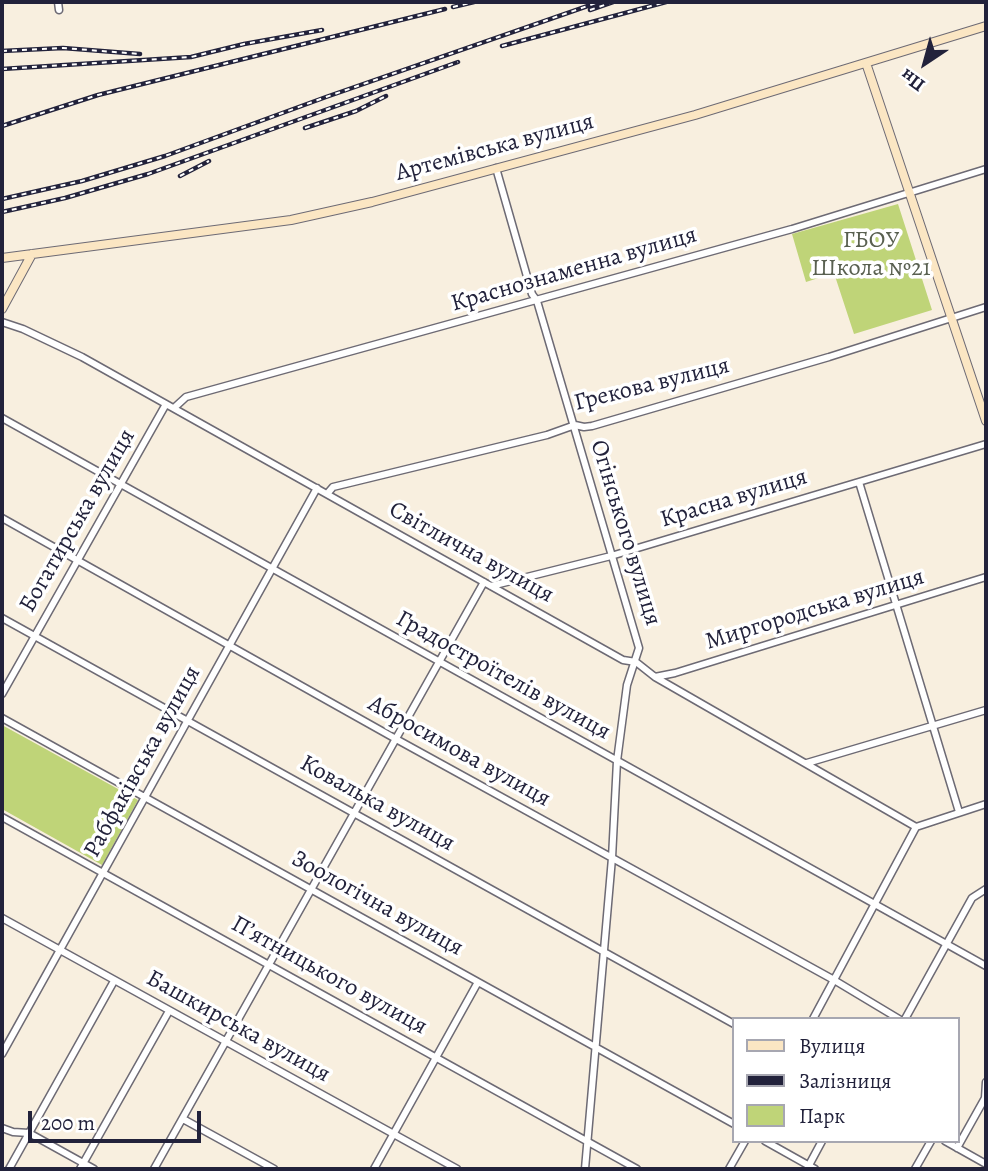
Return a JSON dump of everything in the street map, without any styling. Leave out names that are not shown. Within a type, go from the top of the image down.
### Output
[{"type":"main road","name":"Артемівська вулиця","points":[[2,258],[291,220],[372,202],[680,119],[986,26]]},
{"type":"main road","points":[[866,63],[986,421]]},
{"type":"main road","points":[[2,309],[32,254]]},
{"type":"street","points":[[58,2],[60,10]]},
{"type":"street","name":"Огінського вулиця","points":[[496,168],[639,648],[627,685],[617,761],[612,858],[585,1169]]},
{"type":"street","name":"Краснознаменна вулиця","points":[[174,408],[186,397],[537,301],[909,194],[986,169]]},
{"type":"street","name":"Грекова вулиця","points":[[327,494],[333,487],[547,435],[573,425],[584,427],[618,418],[829,357],[986,307]]},
{"type":"street","name":"Світлична вулиця","points":[[2,322],[82,357],[623,660],[636,662],[655,677],[916,827]]},
{"type":"street","name":"Богатирська вулиця","points":[[2,694],[166,404]]},
{"type":"street","name":"Градостроїтелiв вулиця","points":[[2,418],[986,966]]},
{"type":"street","name":"Красна вулиця","points":[[488,584],[611,556],[986,444]]},
{"type":"street","points":[[859,482],[959,813]]},
{"type":"street","name":"Рабфаківська вулиця","points":[[2,1054],[317,488]]},
{"type":"street","name":"Абросимова вулиця","points":[[2,518],[834,980],[896,1017]]},
{"type":"street","name":"Миргородська вулиця","points":[[655,677],[986,577]]},
{"type":"street","points":[[154,1169],[439,662],[488,584]]},
{"type":"street","name":"Ковалька вулиця","points":[[2,618],[732,1023]]},
{"type":"street","points":[[806,763],[986,710]]},
{"type":"street","name":"Зоологічна вулиця","points":[[2,718],[732,1123]]},
{"type":"street","points":[[814,1017],[916,827],[986,804]]},
{"type":"street","name":"П’ятницького вулиця","points":[[2,817],[637,1169]]},
{"type":"street","points":[[906,1017],[972,898],[986,889]]},
{"type":"street","points":[[2,929],[4,920]]},
{"type":"street","name":"Башкирська вулиця","points":[[4,920],[457,1169]]},
{"type":"street","points":[[9,1169],[114,981]]},
{"type":"street","points":[[374,1169],[478,982]]},
{"type":"street","points":[[82,1166],[169,1011]]},
{"type":"street","points":[[960,1143],[985,1098],[986,1082]]},
{"type":"street","points":[[183,1119],[274,1169]]},
{"type":"street","points":[[2,1128],[29,1133],[82,1166],[94,1169]]},
{"type":"street","points":[[729,1169],[744,1143]]},
{"type":"street","points":[[768,1143],[810,1168],[821,1143]]},
{"type":"street","points":[[915,1169],[930,1143]]},
{"type":"street","points":[[948,1143],[986,1164]]},
{"type":"street","points":[[957,1148],[960,1143]]},
{"type":"green space","name":"ГБОУ Школа №21","points":[[898,204],[932,310],[854,334],[834,273],[806,282],[792,234]]},
{"type":"green space","points":[[2,725],[138,800],[102,865],[2,809]]},
{"type":"railway","points":[[453,7],[474,2]]},
{"type":"railway","points":[[2,199],[82,181],[165,156],[599,2]]},
{"type":"railway","points":[[590,10],[613,2]]},
{"type":"railway","points":[[502,46],[666,2]]},
{"type":"railway","points":[[2,126],[98,95],[445,9]]},
{"type":"railway","points":[[2,69],[191,57],[322,30]]},
{"type":"railway","points":[[2,51],[63,48],[140,54]]},
{"type":"railway","points":[[2,212],[65,198],[148,174],[458,62]]},
{"type":"railway","points":[[305,128],[356,111],[386,96]]},
{"type":"railway","points":[[180,176],[209,161]]}]
